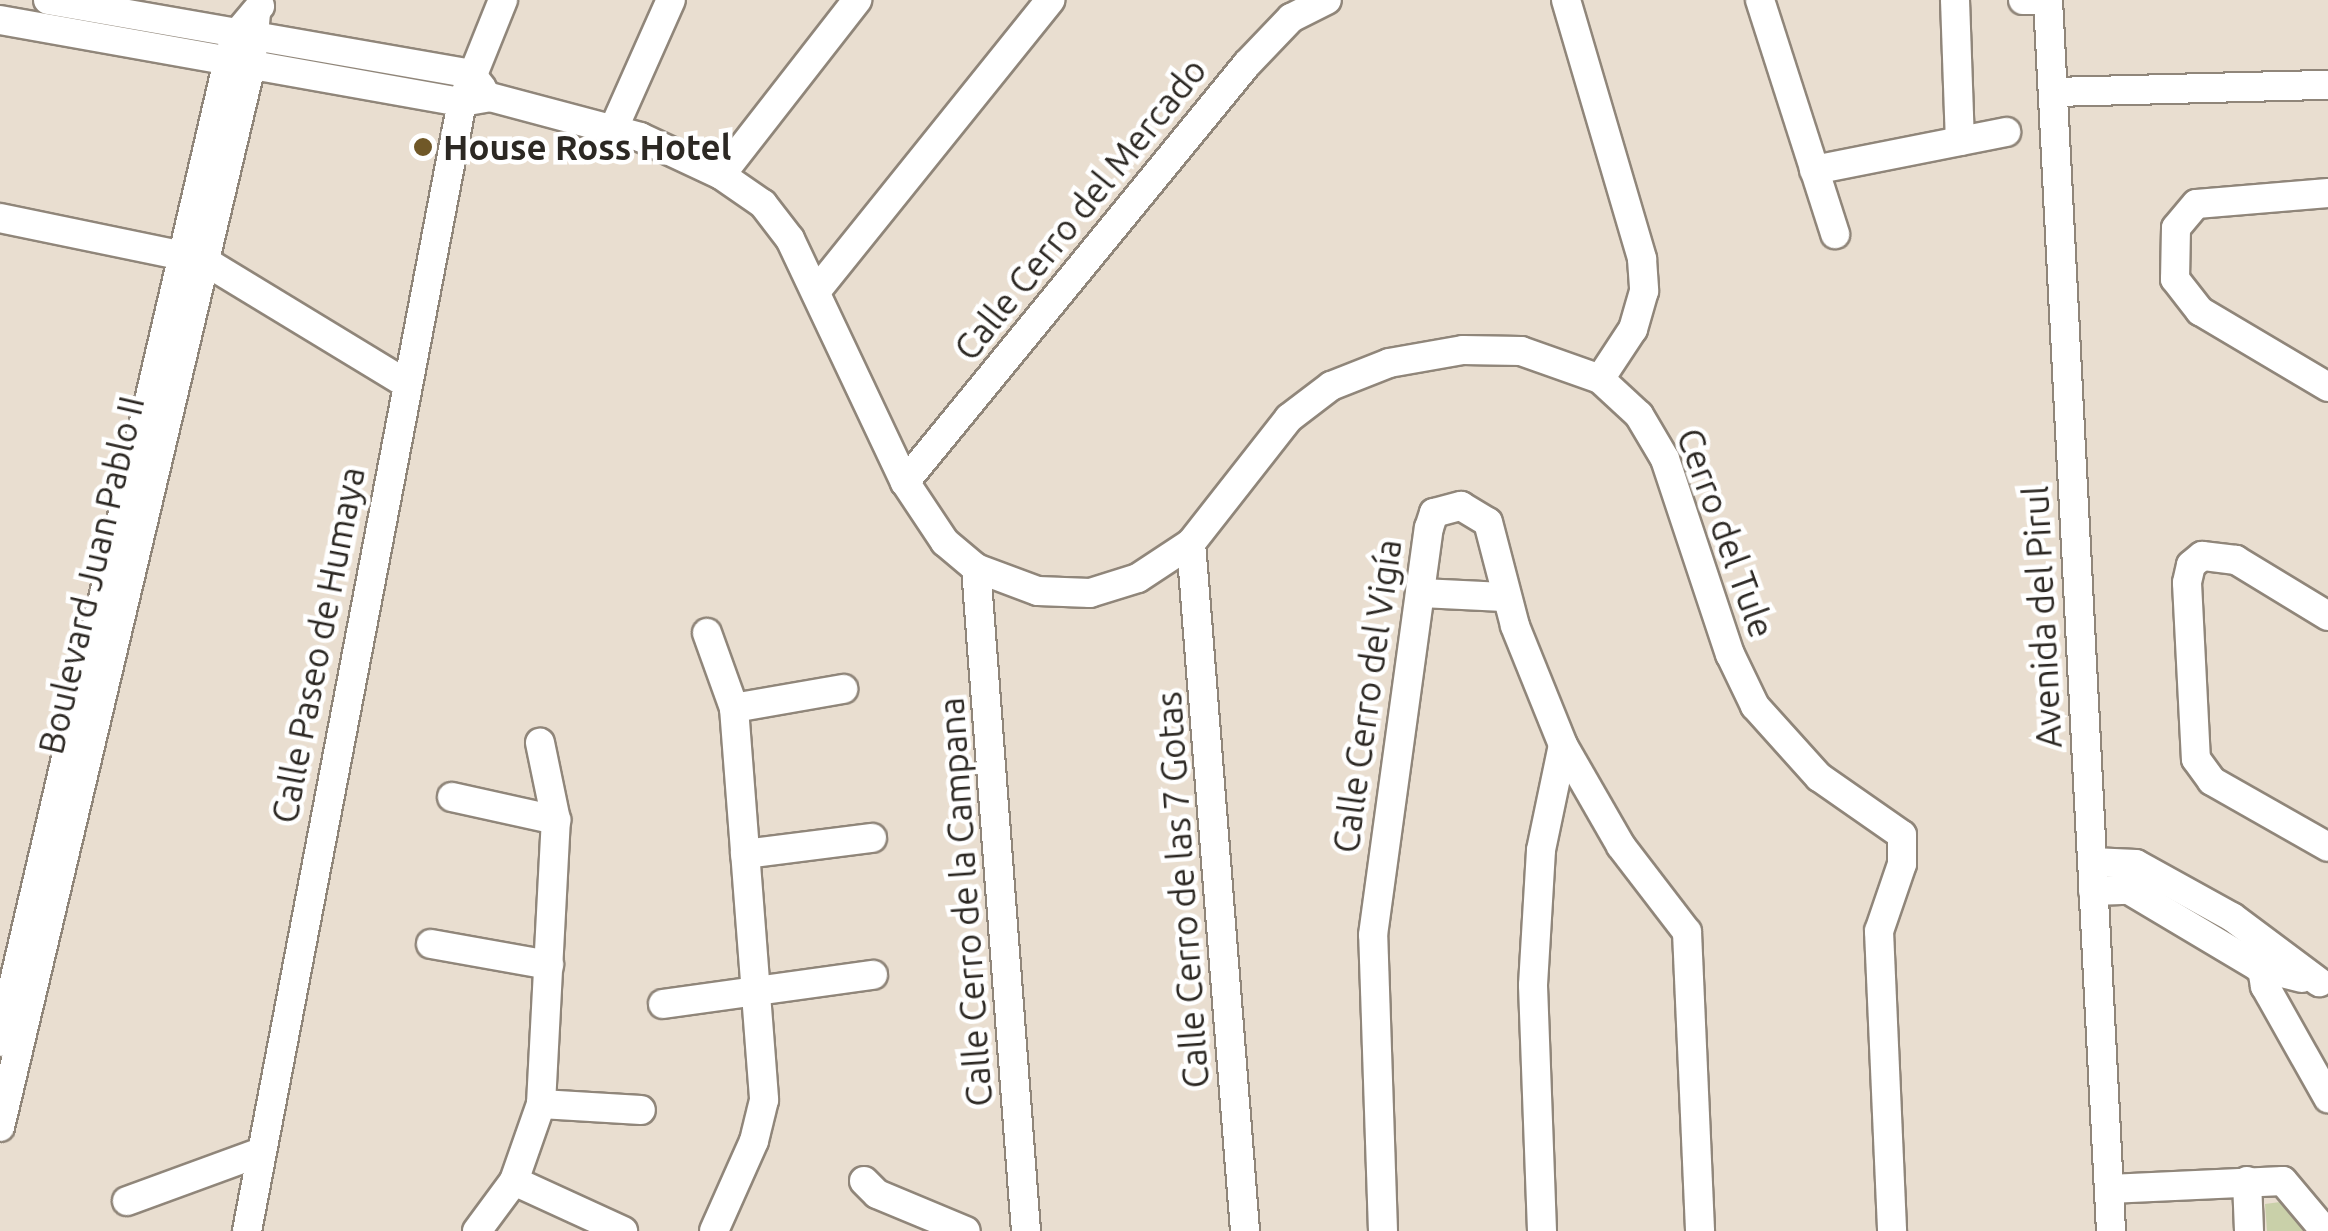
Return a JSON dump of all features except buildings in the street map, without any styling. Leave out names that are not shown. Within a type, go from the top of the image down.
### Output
[{"type":"street","points":[[48,0],[471,74]]},
{"type":"street","name":"Calle Paseo de Humaya","points":[[247,1231],[405,383],[476,99],[471,74],[503,0]]},
{"type":"street","points":[[613,130],[671,0]]},
{"type":"street","points":[[721,176],[858,0]]},
{"type":"street","points":[[818,289],[1050,0]]},
{"type":"street","name":"Calle Cerro del Mercado","points":[[906,482],[1247,64],[1292,18],[1327,0]]},
{"type":"street","points":[[1566,0],[1642,259],[1644,291],[1633,329],[1600,379]]},
{"type":"street","points":[[1760,0],[1835,234]]},
{"type":"street","points":[[1955,0],[1960,141]]},
{"type":"street","points":[[2023,0],[2048,0]]},
{"type":"street","name":"Avenida del Pirul","points":[[2048,0],[2111,1231]]},
{"type":"street","points":[[6,13],[248,36],[476,99],[613,130],[721,176],[763,204],[818,289],[906,482],[945,542],[976,568]]},
{"type":"street","name":"Boulevard Juan Pablo II","points":[[0,1044],[248,36]]},
{"type":"street","points":[[2054,92],[2328,84]]},
{"type":"street","points":[[1814,170],[2006,132]]},
{"type":"street","points":[[2328,193],[2210,198],[2176,228],[2174,279],[2200,312],[2328,386]]},
{"type":"street","points":[[0,218],[192,257],[405,383]]},
{"type":"street","name":"Boulevard Juan Pablo II","points":[[0,1128],[192,257]]},
{"type":"street","name":"Cerro del Tule","points":[[976,568],[1038,591],[1090,593],[1138,578],[1191,543],[1288,418],[1346,380],[1389,363],[1463,350],[1520,350],[1600,379],[1640,415],[1666,459],[1730,654],[1755,706],[1818,777],[1896,828],[1904,851],[1879,930],[1892,1231]]},
{"type":"street","name":"Calle Cerro del Vigía","points":[[1383,1231],[1373,936],[1434,513],[1461,506],[1488,522],[1505,597],[1563,745],[1622,846],[1687,932],[1700,1231]]},
{"type":"street","name":"Calle Cerro de las 7 Gotas","points":[[1191,543],[1246,1231]]},
{"type":"street","points":[[2328,616],[2236,560],[2202,556],[2192,565],[2186,583],[2196,759],[2212,780],[2328,846]]},
{"type":"street","name":"Calle Cerro de la Campana","points":[[976,568],[1026,1231]]},
{"type":"street","points":[[1420,592],[1505,597]]},
{"type":"street","points":[[707,633],[734,708],[758,991],[760,1124],[714,1231]]},
{"type":"street","points":[[734,708],[843,688]]},
{"type":"street","points":[[476,1231],[514,1182],[541,1104],[556,820],[540,742]]},
{"type":"street","points":[[1542,1231],[1536,931],[1542,850],[1563,745]]},
{"type":"street","points":[[452,797],[556,820]]},
{"type":"street","points":[[745,854],[872,838]]},
{"type":"street","points":[[2092,862],[2136,864],[2232,917],[2259,954],[2328,1098]]},
{"type":"street","points":[[2093,891],[2129,890],[2324,983]]},
{"type":"street","points":[[431,944],[549,965]]},
{"type":"street","points":[[663,1004],[874,975]]},
{"type":"street","points":[[541,1104],[641,1110]]},
{"type":"street","points":[[127,1201],[261,1152]]},
{"type":"street","points":[[2248,1181],[2249,1231]]},
{"type":"street","points":[[2109,1189],[2283,1181],[2324,1231]]},
{"type":"street","points":[[514,1182],[620,1230]]},
{"type":"street","points":[[864,1182],[877,1194],[966,1231]]},
{"type":"green space","points":[[2280,1202],[2304,1231],[2267,1231],[2265,1204]]},
{"type":"place","name":"House Ross Hotel","points":[[423,147]]}]
